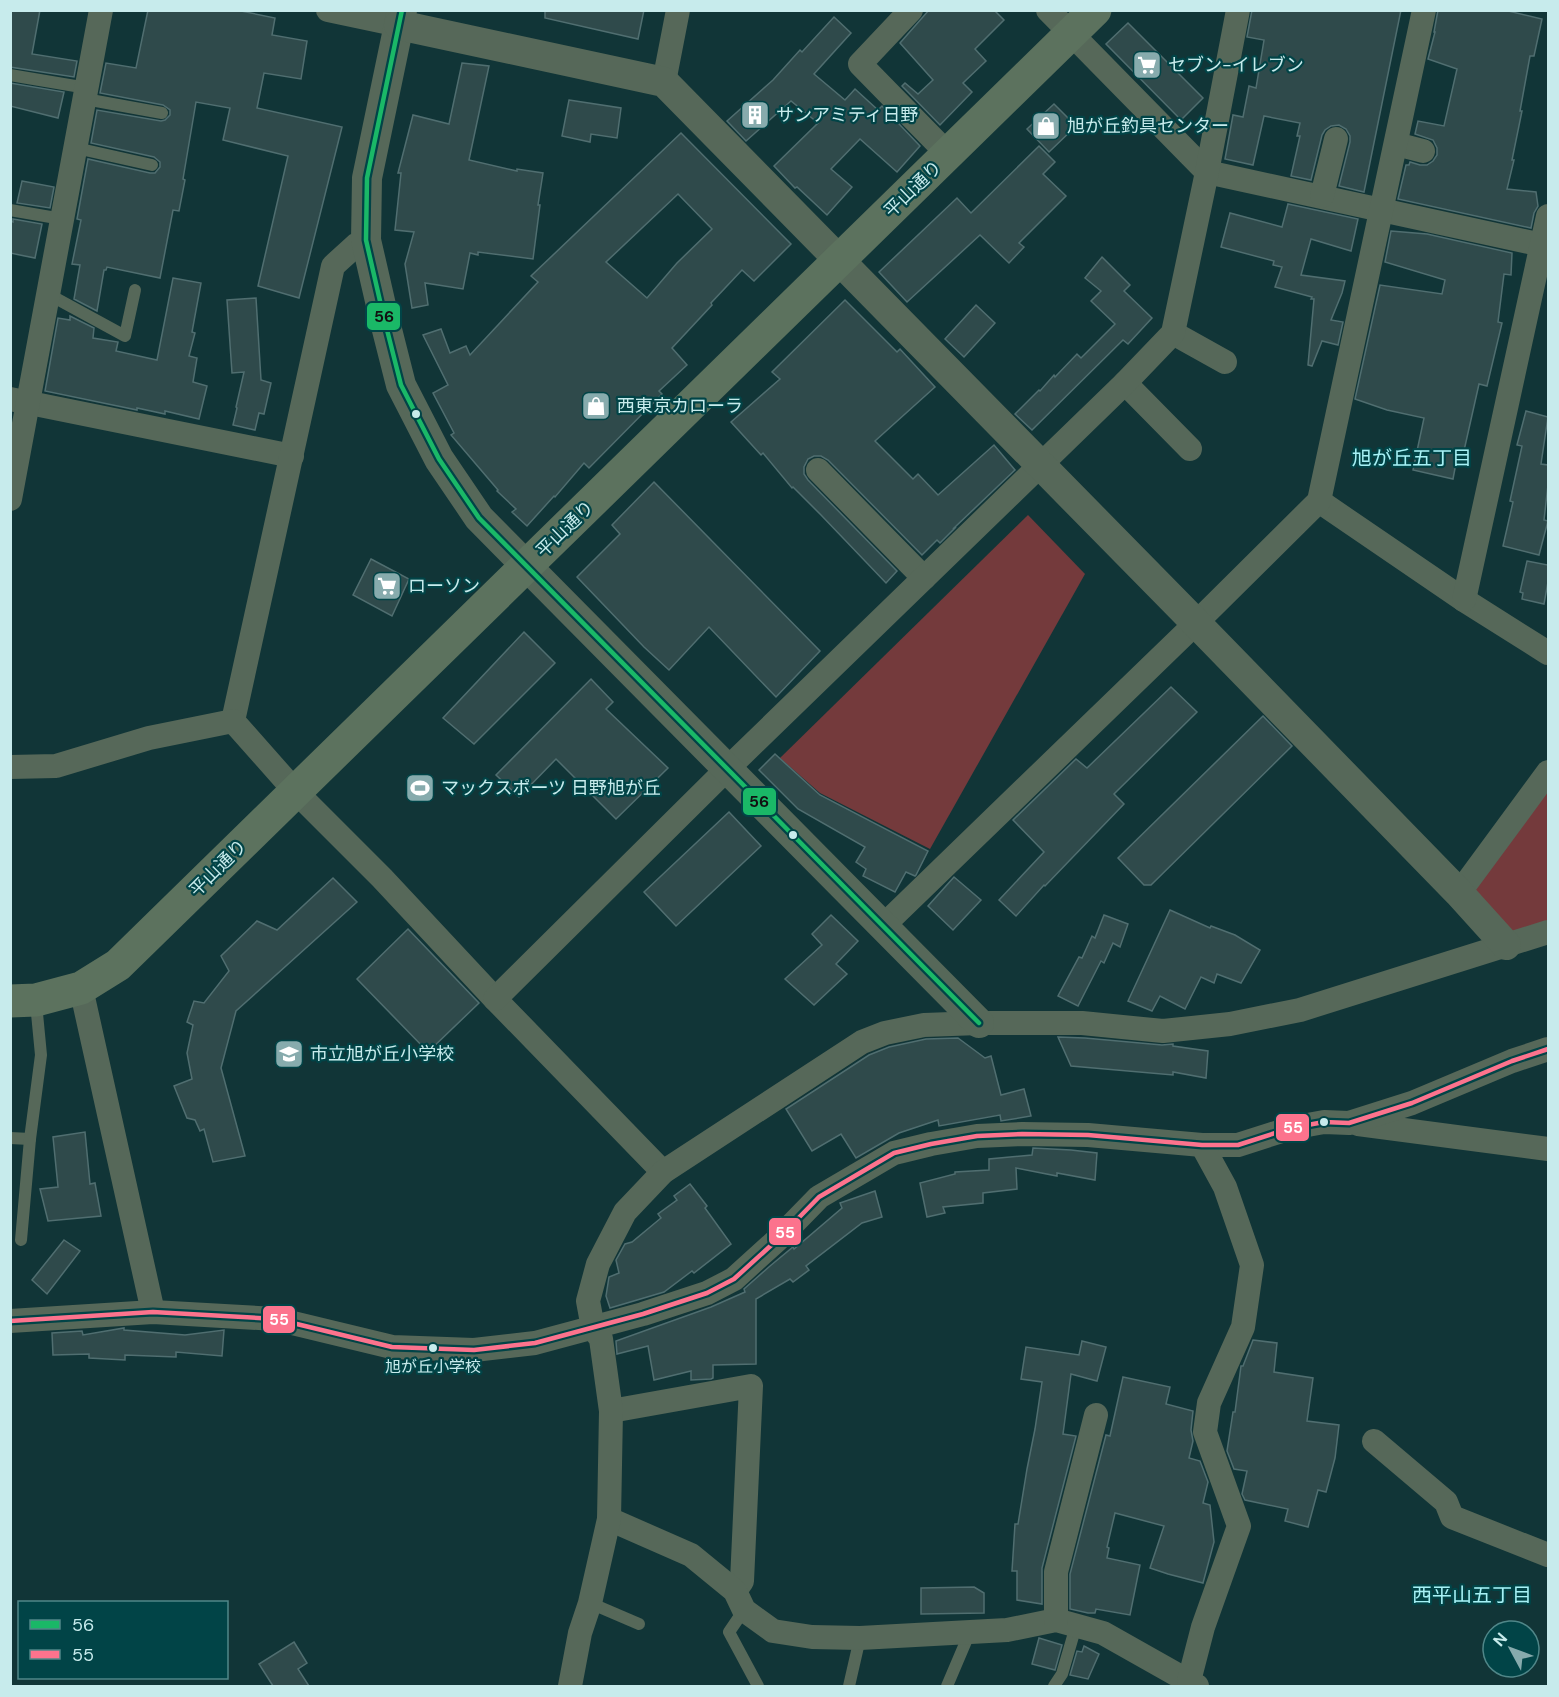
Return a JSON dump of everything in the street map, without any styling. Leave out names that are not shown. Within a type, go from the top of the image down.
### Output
[{"type":"main road","name":"平山通り","points":[[23,1001],[81,988],[118,965],[144,942],[295,791],[1095,10]]},
{"type":"street","points":[[10,499],[20,400],[48,294],[101,10]]},
{"type":"street","points":[[328,10],[401,18],[664,82],[1460,893],[1506,945]]},
{"type":"street","points":[[664,82],[678,10]]},
{"type":"street","points":[[911,10],[860,64],[948,154]]},
{"type":"street","points":[[1048,10],[1207,172],[1542,245]]},
{"type":"street","points":[[495,999],[727,769],[1125,383],[1173,333],[1238,10]]},
{"type":"street","points":[[883,926],[1319,501],[1424,10]]},
{"type":"street","points":[[401,18],[367,178],[366,240],[401,385],[438,459],[479,518],[526,567],[979,1023]]},
{"type":"street","points":[[1322,196],[1336,139]]},
{"type":"street","points":[[1396,144],[1423,151]]},
{"type":"street","points":[[1464,600],[1548,216]]},
{"type":"street","points":[[233,721],[333,266],[356,245],[366,240]]},
{"type":"street","points":[[1173,333],[1225,362]]},
{"type":"street","points":[[1125,383],[1191,450]]},
{"type":"street","points":[[20,400],[292,456]]},
{"type":"street","points":[[818,470],[924,578]]},
{"type":"street","points":[[1319,501],[1464,600],[1548,653]]},
{"type":"street","points":[[10,767],[56,766],[149,738],[233,721]]},
{"type":"street","points":[[233,721],[295,791],[382,878],[495,999],[663,1172]]},
{"type":"street","points":[[1460,893],[1548,772]]},
{"type":"street","points":[[570,1686],[580,1633],[590,1603],[609,1519],[611,1411],[601,1339],[593,1328],[588,1301],[598,1264],[626,1212],[663,1172],[862,1042],[885,1033],[924,1025],[979,1023],[1082,1023],[1163,1031],[1230,1024],[1300,1010],[1548,932]]},
{"type":"street","points":[[81,988],[153,1312]]},
{"type":"street","points":[[1349,1123],[1412,1103],[1512,1060],[1548,1048]]},
{"type":"street","points":[[10,1321],[153,1312],[276,1319],[392,1347],[474,1350],[534,1343],[643,1314],[707,1293],[734,1279],[819,1197],[894,1153],[932,1144],[977,1136],[1022,1134],[1088,1135],[1202,1145],[1238,1145],[1291,1128],[1324,1122],[1349,1123],[1548,1149]]},
{"type":"street","points":[[609,1519],[691,1555],[773,1631],[812,1637],[860,1638],[1007,1630],[1066,1623],[1103,1633],[1193,1684],[1203,1627],[1239,1526],[1205,1432],[1209,1403],[1243,1327],[1252,1265],[1225,1187],[1202,1145]]},
{"type":"street","points":[[611,1411],[751,1386],[740,1601]]},
{"type":"street","points":[[1066,1623],[1056,1572],[1096,1414]]},
{"type":"street","points":[[1374,1441],[1446,1502],[1452,1517],[1548,1555]]},
{"type":"lane","points":[[10,75],[162,113]]},
{"type":"lane","points":[[76,148],[152,165]]},
{"type":"lane","points":[[10,210],[62,219]]},
{"type":"lane","points":[[48,294],[125,336],[135,290]]},
{"type":"lane","points":[[21,1240],[30,1139],[41,1054],[23,1001]]},
{"type":"lane","points":[[10,1138],[30,1139]]},
{"type":"lane","points":[[740,1601],[729,1632],[758,1686]]},
{"type":"lane","points":[[590,1603],[639,1624]]},
{"type":"lane","points":[[1054,1686],[1062,1674],[1066,1623]]},
{"type":"lane","points":[[947,1686],[970,1632]]},
{"type":"lane","points":[[849,1686],[860,1638]]},
{"type":"shaded area","points":[[1028,515],[1085,574],[930,849],[820,793],[780,758]]},
{"type":"shaded area","points":[[1548,772],[1548,932],[1506,945],[1459,893]]},
{"type":"building","points":[[10,10],[40,10],[32,54],[77,61],[74,77],[10,67]]},
{"type":"building","points":[[148,10],[236,10],[275,18],[272,35],[307,41],[301,79],[264,73],[257,108],[342,127],[299,298],[258,286],[288,156],[223,140],[230,108],[196,102],[179,211],[173,210],[160,278],[107,267],[104,270],[97,311],[74,299],[80,265],[72,264],[81,220],[77,219],[88,159],[150,173],[155,173],[160,167],[160,162],[154,157],[91,143],[97,110],[161,121],[170,115],[170,110],[163,105],[100,93],[106,63],[136,68]]},
{"type":"building","points":[[545,10],[644,10],[638,39],[545,18]]},
{"type":"building","points":[[929,10],[994,10],[1004,20],[975,49],[986,61],[963,83],[972,92],[940,125],[902,86],[905,83],[918,94],[933,80],[900,43]]},
{"type":"building","points":[[1252,10],[1401,10],[1364,192],[1339,186],[1350,136],[1346,129],[1339,125],[1331,126],[1322,135],[1311,180],[1291,176],[1300,136],[1297,136],[1300,123],[1264,116],[1253,165],[1225,159],[1233,115],[1243,117],[1249,86],[1256,88],[1264,40],[1247,37]]},
{"type":"building","points":[[1438,10],[1504,10],[1542,19],[1534,56],[1530,56],[1512,160],[1514,160],[1507,189],[1536,192],[1538,206],[1531,228],[1398,199],[1406,165],[1410,162],[1427,165],[1437,155],[1437,148],[1433,140],[1415,134],[1418,121],[1444,126],[1457,69],[1428,59]]},
{"type":"building","points":[[834,17],[851,33],[814,74],[845,100],[855,89],[878,110],[882,106],[920,146],[897,172],[860,139],[831,169],[852,187],[827,215],[797,187],[795,188],[774,166],[818,123],[791,101],[746,141],[727,121],[773,80],[800,50],[802,52]]},
{"type":"building","points":[[1128,23],[1203,98],[1181,120],[1106,44]]},
{"type":"building","points":[[462,63],[489,66],[469,160],[517,171],[517,169],[543,173],[533,259],[470,253],[463,289],[425,283],[428,305],[412,308],[405,264],[414,232],[395,230],[401,173],[398,173],[413,115],[449,124]]},
{"type":"building","points":[[10,83],[64,92],[58,118],[10,106]]},
{"type":"building","points":[[569,100],[621,108],[617,138],[591,134],[590,142],[562,136]]},
{"type":"building","points":[[1054,104],[1076,126],[1049,152],[1027,129]]},
{"type":"building","points":[[681,133],[791,244],[754,281],[742,270],[711,303],[712,305],[672,348],[687,365],[659,391],[662,394],[589,468],[584,463],[527,526],[512,512],[516,509],[497,491],[451,435],[454,433],[433,393],[448,385],[423,335],[441,329],[450,353],[466,346],[470,355],[538,282],[531,276]],"holes":[[[678,194],[712,229],[677,263],[647,298],[606,262]]]},
{"type":"building","points":[[1039,146],[1055,162],[1043,174],[1066,196],[1019,243],[1024,247],[1009,263],[980,235],[907,302],[879,272],[957,198],[971,213]]},
{"type":"building","points":[[22,181],[54,187],[50,208],[17,203]]},
{"type":"building","points":[[1288,204],[1358,219],[1351,251],[1311,239],[1301,275],[1345,281],[1331,320],[1343,322],[1338,345],[1322,341],[1312,366],[1308,365],[1314,299],[1275,287],[1282,267],[1273,265],[1274,261],[1221,247],[1230,213],[1282,227]]},
{"type":"building","points":[[13,219],[42,224],[35,258],[10,253],[10,221],[13,222]]},
{"type":"building","points":[[1391,231],[1427,234],[1512,253],[1511,275],[1504,274],[1498,322],[1502,323],[1487,386],[1479,384],[1461,464],[1456,463],[1453,479],[1413,470],[1424,418],[1387,410],[1355,399],[1380,285],[1442,294],[1445,280],[1385,262]]},
{"type":"building","points":[[1102,257],[1130,285],[1124,291],[1152,318],[1128,344],[1123,340],[1032,430],[1015,414],[1077,354],[1081,358],[1115,324],[1091,301],[1101,291],[1085,278]]},
{"type":"building","points":[[173,278],[201,283],[192,332],[195,333],[189,356],[197,358],[193,382],[207,386],[199,419],[165,411],[165,414],[137,408],[137,410],[45,391],[58,318],[70,320],[70,316],[94,328],[93,338],[118,342],[116,351],[157,360]]},
{"type":"building","points":[[256,298],[261,380],[271,383],[264,414],[259,413],[255,430],[233,425],[244,372],[232,373],[227,300]]},
{"type":"building","points":[[845,300],[897,352],[900,349],[935,387],[875,441],[913,479],[918,474],[938,495],[994,445],[1015,470],[940,543],[937,540],[922,555],[828,460],[821,456],[808,459],[804,467],[804,474],[808,480],[897,571],[886,583],[792,488],[763,453],[761,455],[731,422],[780,379],[772,372]]},
{"type":"building","points":[[976,305],[995,323],[964,357],[945,339]]},
{"type":"building","points":[[1526,411],[1548,417],[1541,464],[1548,465],[1544,520],[1548,521],[1539,555],[1503,546],[1522,446],[1517,445]]},
{"type":"building","points":[[654,482],[820,651],[776,697],[709,627],[669,670],[577,577],[620,534],[612,525]]},
{"type":"building","points":[[371,559],[409,579],[392,616],[353,595]]},
{"type":"building","points":[[1527,561],[1548,565],[1544,604],[1522,599],[1523,593],[1520,592]]},
{"type":"building","points":[[524,632],[555,663],[474,744],[443,718]]},
{"type":"building","points":[[591,679],[613,702],[606,709],[668,768],[616,819],[556,759],[519,797],[496,775]]},
{"type":"building","points":[[1171,687],[1197,712],[1114,794],[1124,804],[1016,916],[999,900],[1044,852],[1013,820],[1076,759],[1087,768]]},
{"type":"building","points":[[1263,716],[1292,746],[1151,885],[1144,885],[1118,858]]},
{"type":"building","points":[[775,754],[820,795],[928,851],[916,875],[906,872],[895,892],[863,876],[866,869],[856,862],[865,847],[798,809],[759,770]]},
{"type":"building","points":[[729,812],[761,846],[676,926],[644,892]]},
{"type":"building","points":[[954,877],[981,900],[953,930],[928,906]]},
{"type":"building","points":[[333,878],[357,902],[236,1011],[221,1068],[245,1156],[213,1162],[204,1129],[200,1131],[195,1120],[187,1118],[174,1086],[192,1079],[187,1053],[193,1025],[187,1022],[194,1001],[204,1003],[229,971],[221,956],[257,921],[277,930]]},
{"type":"building","points":[[1170,910],[1210,928],[1211,926],[1235,935],[1260,950],[1241,983],[1217,974],[1214,983],[1201,977],[1185,1009],[1160,996],[1152,1011],[1128,1001]]},
{"type":"building","points":[[831,915],[858,941],[836,964],[847,974],[814,1005],[785,979],[822,945],[812,934]]},
{"type":"building","points":[[1104,915],[1128,924],[1120,947],[1113,943],[1104,963],[1101,961],[1078,1006],[1058,996],[1079,957],[1082,958],[1092,936],[1095,938]]},
{"type":"building","points":[[408,929],[479,1003],[428,1052],[357,979]]},
{"type":"building","points":[[1058,1037],[1173,1044],[1173,1046],[1208,1051],[1206,1078],[1173,1072],[1173,1075],[1071,1066]]},
{"type":"building","points":[[958,1038],[985,1058],[991,1056],[1001,1095],[1024,1089],[1031,1116],[1001,1121],[1000,1115],[939,1126],[938,1120],[899,1133],[856,1158],[841,1134],[812,1151],[786,1109],[869,1055],[889,1047],[926,1039]]},
{"type":"building","points":[[85,1132],[90,1184],[95,1183],[101,1216],[48,1221],[40,1189],[58,1187],[53,1137]]},
{"type":"building","points":[[1033,1148],[1097,1153],[1095,1180],[1016,1168],[1017,1189],[983,1193],[983,1203],[943,1207],[945,1213],[927,1217],[920,1183],[955,1174],[955,1172],[989,1170],[989,1159],[1032,1155]]},
{"type":"building","points":[[690,1184],[731,1244],[694,1273],[692,1271],[664,1292],[610,1308],[606,1296],[609,1277],[619,1273],[616,1260],[625,1244],[632,1242],[661,1218],[658,1214],[677,1200],[674,1196]]},
{"type":"building","points":[[875,1191],[882,1217],[862,1223],[806,1266],[809,1270],[793,1282],[790,1279],[756,1299],[756,1364],[713,1365],[713,1378],[711,1379],[691,1380],[691,1371],[654,1380],[648,1346],[617,1354],[616,1341],[711,1307],[745,1292],[744,1289],[770,1266],[793,1247],[794,1249],[842,1208],[840,1203]]},
{"type":"building","points":[[64,1240],[80,1251],[47,1294],[32,1280]]},
{"type":"building","points":[[124,1328],[124,1330],[185,1335],[224,1330],[222,1356],[176,1352],[176,1357],[125,1355],[125,1360],[89,1358],[89,1354],[53,1355],[52,1333],[82,1331],[83,1335]]},
{"type":"building","points":[[1253,1340],[1277,1343],[1274,1372],[1313,1378],[1307,1421],[1339,1425],[1335,1458],[1326,1492],[1318,1490],[1308,1527],[1285,1521],[1288,1509],[1245,1500],[1242,1494],[1247,1471],[1234,1469],[1227,1451],[1241,1366],[1243,1366]]},
{"type":"building","points":[[1082,1341],[1106,1347],[1097,1381],[1071,1374],[1063,1434],[1076,1436],[1042,1568],[1042,1604],[1017,1600],[1017,1571],[1012,1571],[1015,1524],[1018,1524],[1042,1382],[1021,1379],[1026,1347],[1079,1355]]},
{"type":"building","points":[[1123,1377],[1170,1387],[1166,1404],[1193,1411],[1191,1430],[1193,1441],[1189,1458],[1200,1461],[1208,1482],[1203,1503],[1210,1505],[1214,1542],[1203,1583],[1168,1574],[1150,1568],[1164,1526],[1115,1513],[1107,1547],[1109,1548],[1107,1558],[1140,1565],[1130,1615],[1096,1609],[1095,1613],[1088,1613],[1070,1609],[1070,1574],[1106,1435],[1110,1436]]},
{"type":"building","points":[[974,1587],[984,1593],[984,1613],[921,1614],[921,1588]]},
{"type":"building","points":[[1039,1638],[1062,1645],[1055,1670],[1032,1664]]},
{"type":"building","points":[[294,1642],[307,1663],[298,1669],[309,1686],[273,1686],[259,1664]]},
{"type":"building","points":[[1084,1646],[1099,1654],[1088,1679],[1070,1675],[1077,1651],[1082,1652]]},
{"type":"transit line","name":"56","points":[[402,10],[367,178],[366,240],[401,385],[439,459],[479,518],[979,1023]]},
{"type":"transit line","name":"55","points":[[10,1321],[153,1312],[276,1319],[392,1347],[474,1350],[535,1343],[643,1314],[707,1293],[734,1279],[819,1197],[894,1153],[977,1136],[1022,1134],[1088,1135],[1202,1145],[1238,1145],[1291,1128],[1324,1122],[1349,1123],[1412,1103],[1512,1061],[1548,1049]]},
{"type":"place","name":"セブン-イレブン","points":[[1147,65]]},
{"type":"place","name":"サンアミティ日野","points":[[755,115]]},
{"type":"place","name":"旭が丘釣具センター","points":[[1046,126]]},
{"type":"place","name":"西東京カローラ","points":[[596,406]]},
{"type":"place","name":"ローソン","points":[[387,586]]},
{"type":"place","name":"マックスポーツ 日野旭が丘","points":[[420,788]]},
{"type":"place","name":"市立旭が丘小学校","points":[[289,1054]]},
{"type":"place","name":"旭が丘小学校","points":[[433,1348]]},
{"type":"district","name":"旭が丘五丁目","points":[[1412,458]]},
{"type":"district","name":"西平山五丁目","points":[[1472,1595]]}]
